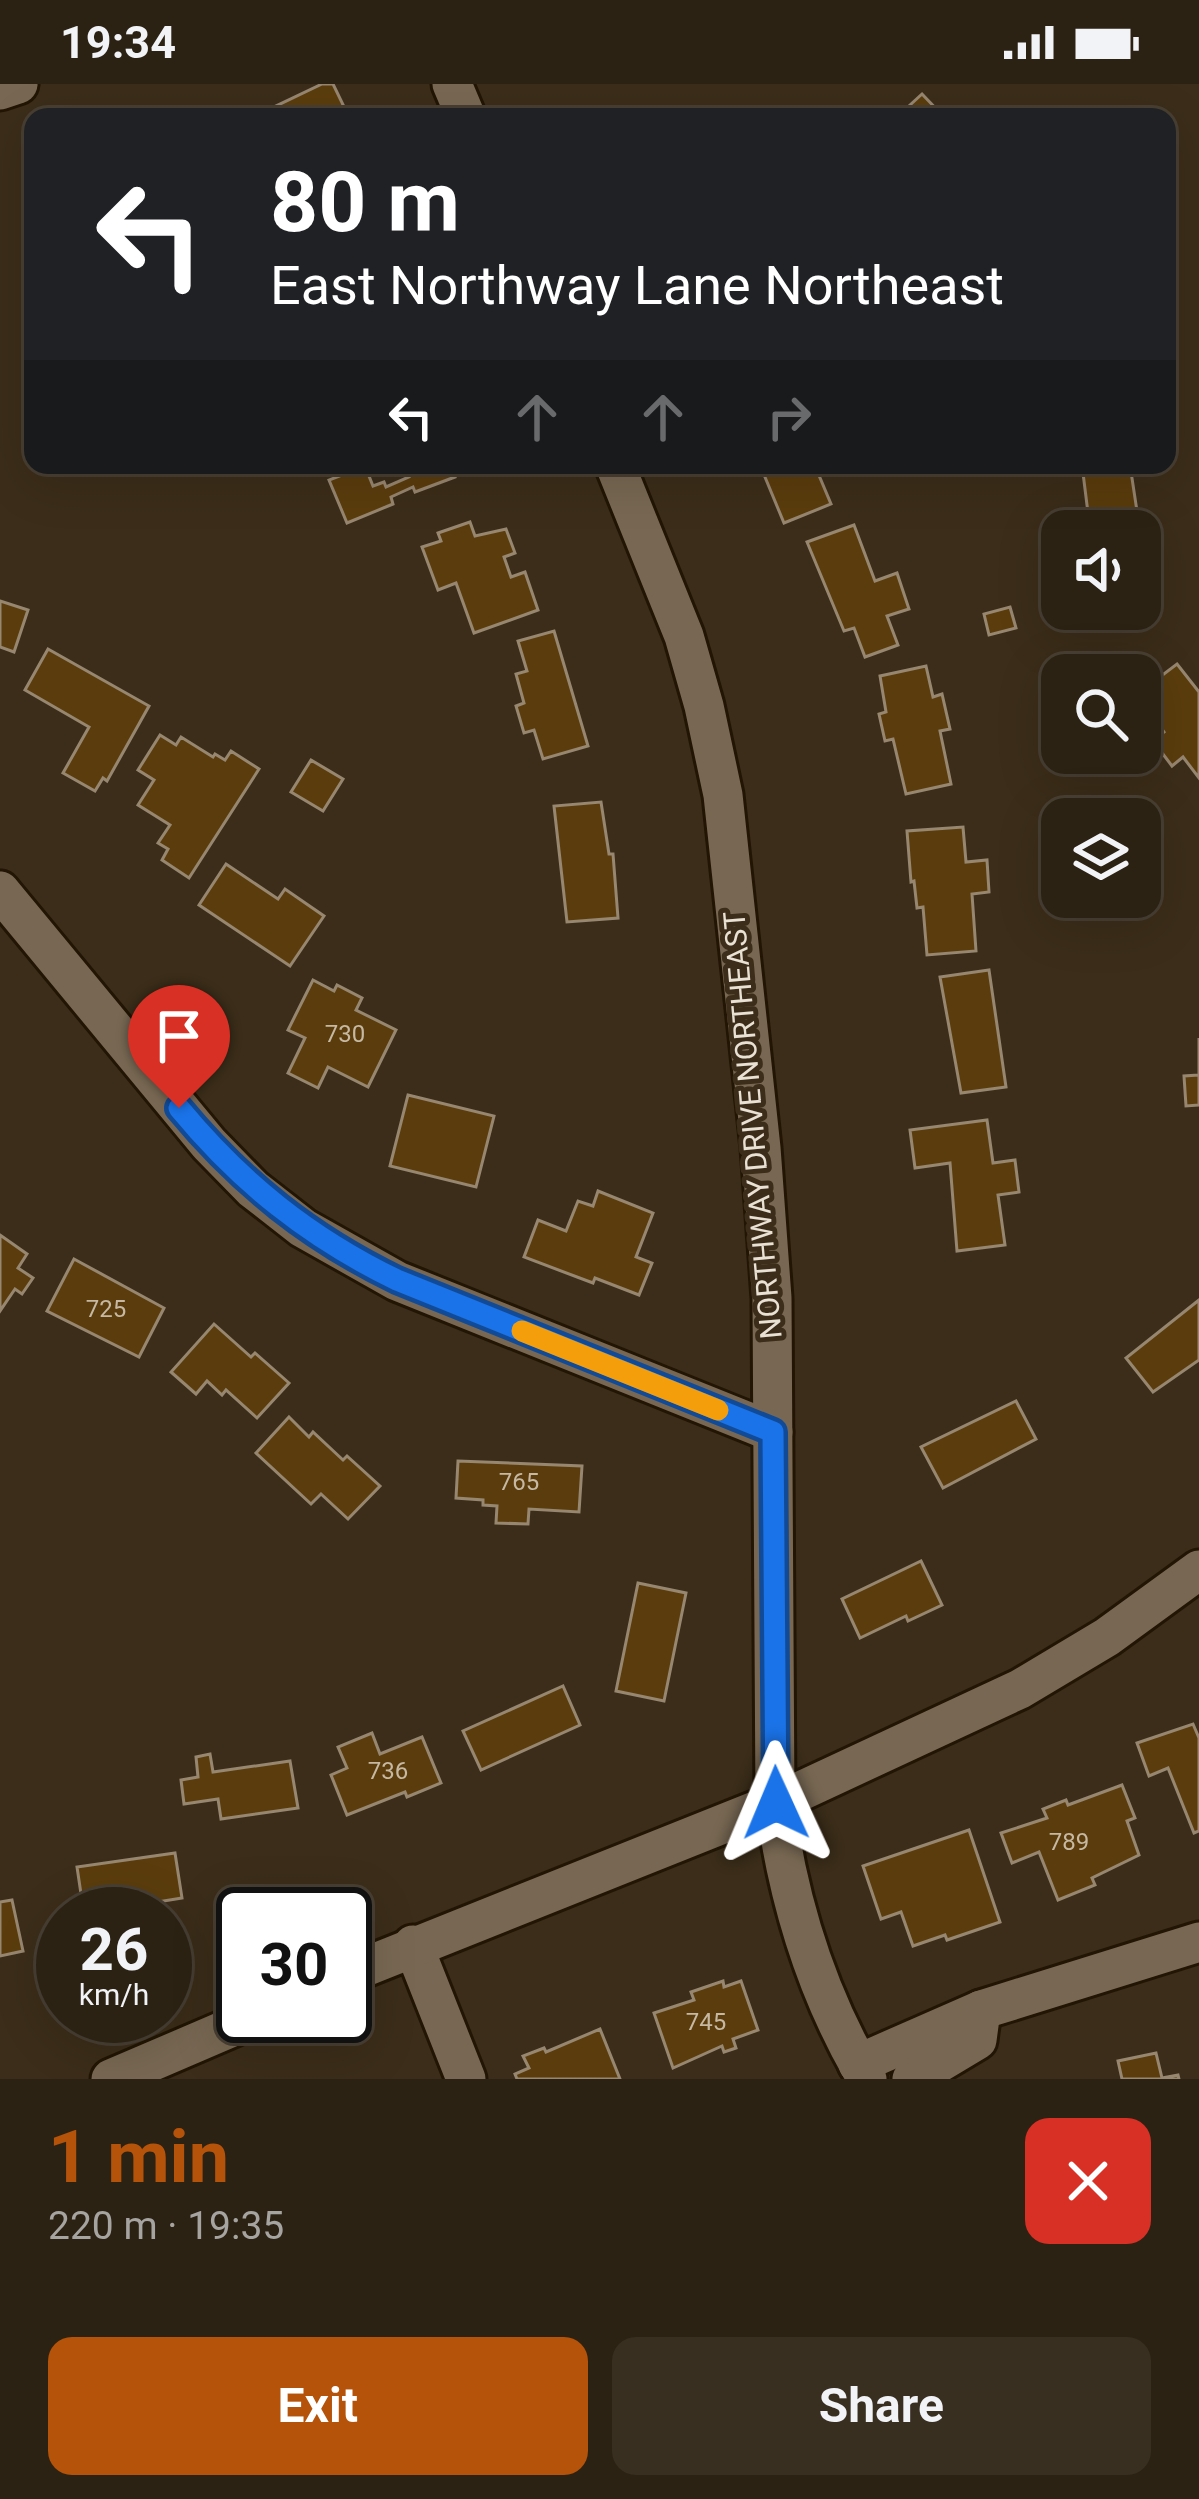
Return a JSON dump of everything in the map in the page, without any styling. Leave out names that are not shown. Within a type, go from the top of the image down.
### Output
[{"type":"street","points":[[0,90],[18,84]]},
{"type":"street","name":"NORTHWAY DRIVE NORTHEAST","points":[[619,474],[684,636],[723,795],[772,1298],[776,1803],[798,1923],[813,1968],[862,2072]]},
{"type":"street","points":[[0,891],[209,1144],[303,1228],[397,1280],[773,1432]]},
{"type":"street","points":[[372,1963],[776,1803],[1020,1689],[1107,1637],[1199,1570]]},
{"type":"street","points":[[862,2072],[981,2009],[1199,1942]]},
{"type":"street","points":[[413,1946],[466,2079]]},
{"type":"street","points":[[912,2079],[977,2040],[981,2009]]},
{"type":"street","points":[[111,2079],[216,2034]]},
{"type":"building","points":[[322,84],[333,84],[345,108],[272,108]]},
{"type":"building","points":[[922,94],[935,108],[907,108]]},
{"type":"building","points":[[368,474],[373,486],[384,482],[386,487],[409,477],[455,477],[415,492],[413,487],[391,497],[393,504],[347,523],[329,480]]},
{"type":"building","points":[[764,474],[818,474],[831,504],[784,523]]},
{"type":"building","points":[[1083,474],[1131,474],[1137,510],[1088,510]]},
{"type":"building","points":[[470,522],[475,536],[506,529],[515,553],[504,557],[511,577],[525,572],[538,610],[474,633],[456,583],[438,590],[422,547],[441,541],[438,533]]},
{"type":"building","points":[[854,525],[875,581],[897,573],[909,609],[887,616],[898,645],[865,657],[854,628],[844,631],[807,542]]},
{"type":"building","points":[[0,601],[28,610],[14,652],[0,647]]},
{"type":"building","points":[[1010,607],[1016,628],[989,635],[984,614]]},
{"type":"building","points":[[554,631],[588,746],[543,759],[534,730],[524,733],[516,706],[524,703],[516,674],[527,671],[518,641]]},
{"type":"building","points":[[48,649],[149,706],[107,781],[103,778],[95,791],[63,773],[89,727],[25,690]]},
{"type":"building","points":[[1177,664],[1199,692],[1199,778],[1183,757],[1172,766],[1161,752],[1161,676]]},
{"type":"building","points":[[926,666],[933,697],[942,694],[950,729],[940,731],[951,784],[906,794],[893,739],[885,741],[879,714],[886,712],[880,676]]},
{"type":"building","points":[[160,735],[176,745],[181,737],[225,760],[231,751],[259,769],[189,878],[162,860],[168,849],[158,843],[170,825],[138,805],[154,780],[138,770]]},
{"type":"building","points":[[311,760],[343,779],[323,811],[291,792]]},
{"type":"building","points":[[601,802],[609,854],[613,854],[618,918],[567,922],[554,806]]},
{"type":"building","points":[[963,827],[966,862],[987,860],[989,892],[972,894],[976,951],[927,955],[923,907],[917,908],[911,882],[907,831]]},
{"type":"building","points":[[226,864],[278,899],[285,889],[324,916],[290,966],[199,905]]},
{"type":"building","points":[[989,970],[1006,1087],[961,1093],[940,977]]},
{"type":"building","points":[[313,980],[362,998],[356,1010],[396,1030],[368,1087],[328,1067],[318,1088],[288,1073],[305,1038],[288,1030]]},
{"type":"building","points":[[1199,1075],[1199,1105],[1186,1106],[1184,1076]]},
{"type":"building","points":[[408,1095],[494,1116],[476,1187],[390,1166]]},
{"type":"building","points":[[987,1120],[993,1163],[1015,1160],[1019,1192],[998,1195],[1005,1245],[957,1251],[950,1163],[915,1168],[910,1130]]},
{"type":"building","points":[[598,1191],[653,1213],[636,1257],[652,1263],[639,1295],[524,1257],[538,1220],[566,1231],[578,1201],[593,1206]]},
{"type":"building","points":[[0,1235],[27,1254],[18,1268],[33,1278],[22,1294],[15,1289],[0,1311]]},
{"type":"building","points":[[74,1259],[164,1308],[139,1357],[47,1311]]},
{"type":"building","points":[[1199,1300],[1199,1360],[1153,1392],[1126,1358]]},
{"type":"building","points":[[214,1324],[289,1383],[257,1418],[226,1390],[222,1395],[207,1381],[196,1394],[171,1372]]},
{"type":"building","points":[[1016,1401],[1036,1439],[943,1488],[921,1447]]},
{"type":"building","points":[[289,1417],[343,1460],[347,1456],[380,1486],[348,1519],[321,1494],[311,1504],[256,1453]]},
{"type":"building","points":[[458,1461],[582,1466],[579,1512],[529,1509],[528,1524],[496,1523],[497,1506],[456,1498]]},
{"type":"building","points":[[921,1561],[942,1605],[860,1638],[842,1599]]},
{"type":"building","points":[[638,1583],[686,1593],[664,1701],[616,1691]]},
{"type":"building","points":[[563,1686],[580,1725],[481,1770],[463,1731]]},
{"type":"building","points":[[1193,1724],[1199,1738],[1199,1831],[1194,1833],[1168,1768],[1149,1776],[1137,1743]]},
{"type":"building","points":[[372,1733],[380,1754],[422,1737],[441,1783],[347,1815],[331,1775],[347,1768],[338,1747]]},
{"type":"building","points":[[210,1754],[213,1772],[290,1761],[298,1808],[221,1819],[218,1799],[184,1804],[181,1780],[198,1777],[196,1757]]},
{"type":"building","points":[[1122,1785],[1135,1818],[1127,1821],[1139,1855],[1092,1878],[1095,1885],[1058,1900],[1039,1852],[1012,1863],[1001,1833],[1047,1818],[1043,1809]]},
{"type":"building","points":[[969,1830],[1000,1922],[913,1946],[901,1912],[881,1919],[863,1866]]},
{"type":"building","points":[[175,1853],[180,1887],[80,1887],[77,1867]]},
{"type":"building","points":[[12,1900],[23,1951],[0,1956],[0,1902]]},
{"type":"building","points":[[723,1981],[724,1987],[741,1981],[758,2030],[733,2039],[736,2048],[724,2052],[722,2046],[673,2068],[654,2013],[694,2000],[691,1992]]},
{"type":"building","points":[[600,2029],[620,2079],[517,2079],[515,2074],[529,2068],[523,2056],[544,2048],[546,2052]]},
{"type":"building","points":[[1156,2053],[1162,2078],[1178,2075],[1179,2079],[1122,2079],[1118,2061]]},
{"type":"slow traffic","points":[[522,1331],[718,1410]]},
{"type":"route","points":[[179,1108],[254,1189],[349,1257],[773,1432],[776,1803]]}]
